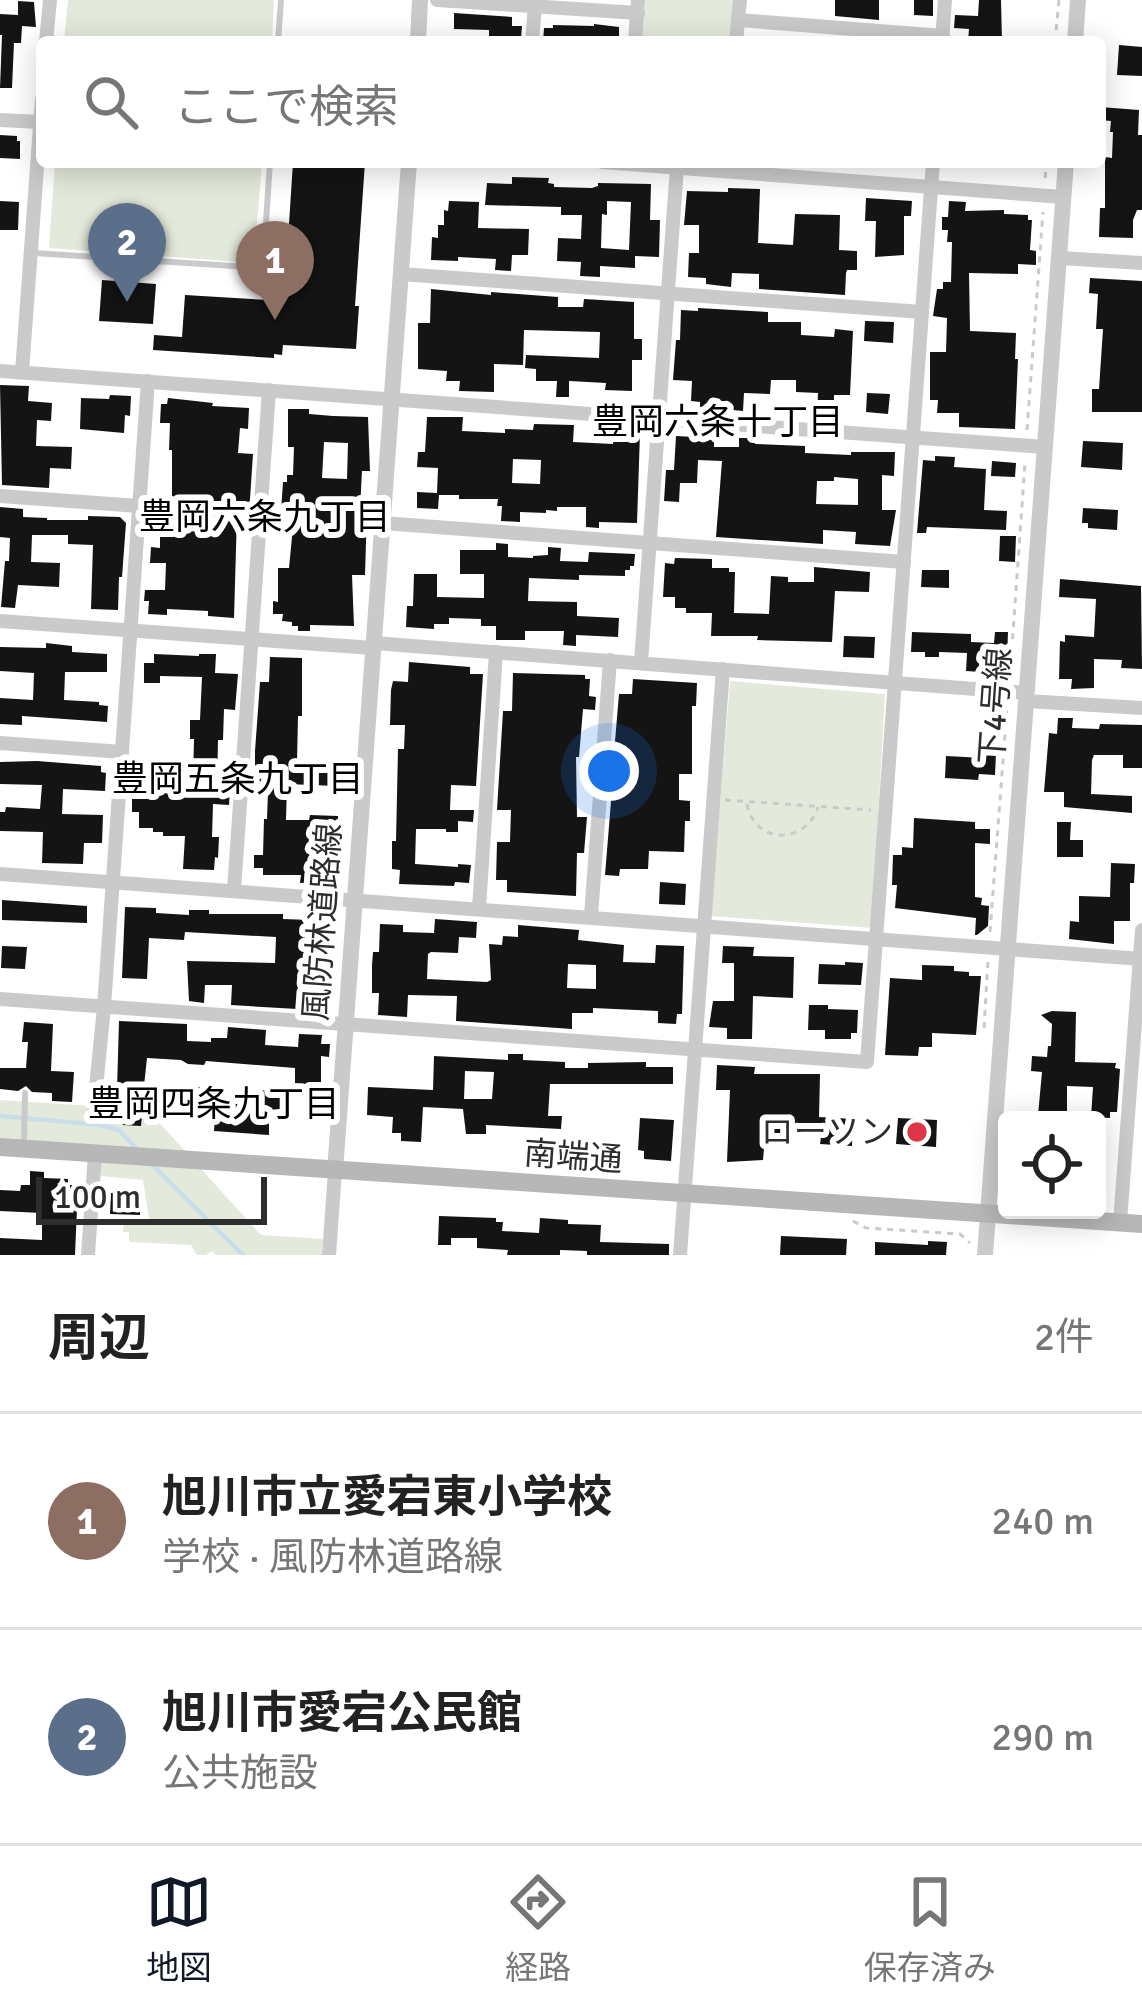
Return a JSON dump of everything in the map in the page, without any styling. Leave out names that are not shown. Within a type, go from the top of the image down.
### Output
[{"type":"main road","name":"南端通","points":[[0,1147],[25,1140],[95,1154],[1142,1224]]},
{"type":"street","points":[[47,36],[50,0]]},
{"type":"street","points":[[418,36],[421,0]]},
{"type":"street","points":[[437,0],[638,7]]},
{"type":"street","points":[[737,36],[740,0]]},
{"type":"street","points":[[942,36],[945,0]]},
{"type":"street","points":[[1075,36],[1078,0]]},
{"type":"street","points":[[532,36],[535,5]]},
{"type":"street","points":[[738,20],[839,35]]},
{"type":"street","points":[[0,119],[36,122]]},
{"type":"street","points":[[22,372],[37,168]]},
{"type":"street","name":"風防林道路線","points":[[329,1255],[409,168]]},
{"type":"street","points":[[641,662],[677,168]]},
{"type":"street","points":[[736,168],[1064,197]]},
{"type":"street","points":[[829,179],[830,168]]},
{"type":"street","points":[[0,999],[867,1062],[933,168]]},
{"type":"street","name":"下4号線","points":[[985,1255],[1066,168]]},
{"type":"street","points":[[1060,258],[1142,263]]},
{"type":"street","points":[[400,274],[922,312]]},
{"type":"street","points":[[0,370],[1045,447]]},
{"type":"street","points":[[94,1108],[148,381]]},
{"type":"street","points":[[234,890],[269,390]]},
{"type":"street","points":[[0,496],[140,506]]},
{"type":"street","points":[[382,523],[904,562]]},
{"type":"street","points":[[0,621],[896,681],[1142,708]]},
{"type":"street","points":[[478,908],[496,652]]},
{"type":"street","points":[[591,916],[610,660]]},
{"type":"street","points":[[680,1255],[723,669]]},
{"type":"street","points":[[0,743],[122,752]]},
{"type":"street","points":[[0,874],[1141,958]]},
{"type":"street","points":[[1120,1222],[1137,1084],[1142,930]]},
{"type":"street","points":[[88,1255],[95,1154]]},
{"type":"lane","points":[[278,36],[281,0]]},
{"type":"lane","points":[[31,253],[263,268],[270,168]]},
{"type":"lane","points":[[25,1093],[25,1140]]},
{"type":"path","points":[[1056,36],[1059,0]]},
{"type":"path","points":[[713,800],[885,811]]},
{"type":"path","points":[[747,802],[755,824],[771,834],[791,834],[808,826],[818,807]]},
{"type":"green space","points":[[68,0],[274,0],[272,36],[65,36]]},
{"type":"green space","points":[[645,0],[734,0],[731,36],[642,36]]},
{"type":"green space","points":[[55,168],[262,168],[255,247],[239,262],[49,248]]},
{"type":"green space","points":[[730,681],[885,694],[872,928],[711,916]]},
{"type":"green space","points":[[0,1100],[109,1107],[115,1116],[156,1119],[261,1235],[323,1239],[322,1255],[216,1255],[212,1251],[197,1255],[191,1245],[129,1242],[129,1232],[123,1232],[124,1220],[149,1219],[143,1180],[101,1176],[95,1153],[0,1147]]},
{"type":"building","points":[[835,0],[879,0],[879,20],[835,16]]},
{"type":"building","points":[[914,0],[933,0],[933,16],[914,15]]},
{"type":"building","points":[[979,0],[1001,0],[1002,36],[968,36],[969,29],[954,28],[955,15],[978,16]]},
{"type":"building","points":[[18,1],[34,2],[36,27],[22,26],[21,43],[14,43],[12,88],[0,88],[0,14],[18,15]]},
{"type":"building","points":[[454,13],[512,17],[512,26],[522,26],[521,36],[454,29]]},
{"type":"building","points":[[553,25],[619,27],[619,36],[543,36],[544,28]]},
{"type":"building","points":[[1119,45],[1142,47],[1142,76],[1117,75]]},
{"type":"building","points":[[1106,107],[1139,110],[1142,210],[1137,210],[1133,220],[1133,238],[1099,237],[1106,157],[1112,158],[1111,121],[1106,121]]},
{"type":"building","points":[[0,135],[17,136],[20,159],[0,158]]},
{"type":"building","points":[[293,168],[365,168],[356,349],[283,345],[282,355],[274,354],[274,358],[153,350],[154,335],[182,337],[185,295],[284,301]]},
{"type":"building","points":[[512,177],[549,178],[554,187],[651,184],[650,220],[660,220],[659,257],[635,256],[635,268],[600,266],[600,277],[580,276],[581,262],[557,261],[558,238],[581,239],[582,215],[561,215],[561,207],[485,205],[487,183],[512,184]],"holes":[[[607,201],[631,202],[629,250],[601,248]]]},
{"type":"building","points":[[728,188],[760,189],[758,243],[793,245],[795,214],[840,215],[839,250],[857,251],[857,270],[847,270],[845,295],[759,289],[759,274],[732,273],[731,287],[688,277],[689,253],[699,253],[699,225],[684,225],[687,191],[728,192]]},
{"type":"building","points":[[866,198],[912,201],[911,216],[904,216],[904,255],[875,257],[876,221],[865,221]]},
{"type":"building","points":[[0,201],[19,202],[18,230],[0,230]]},
{"type":"building","points":[[449,201],[479,202],[478,228],[529,229],[528,255],[512,255],[511,271],[495,270],[496,259],[431,260],[432,237],[438,238],[438,225],[444,225]]},
{"type":"building","points":[[949,201],[966,202],[965,211],[1004,210],[1004,214],[1028,215],[1032,220],[1030,250],[1036,251],[1036,265],[1018,264],[1018,274],[969,273],[970,331],[1016,333],[1015,429],[959,427],[959,413],[937,413],[938,400],[930,400],[930,352],[946,352],[947,318],[933,316],[937,289],[951,282],[952,242],[947,242],[948,230],[942,230]]},
{"type":"building","points":[[1090,278],[1142,281],[1142,412],[1092,412],[1092,389],[1099,389],[1103,329],[1096,329],[1098,294],[1089,293]]},
{"type":"building","points":[[102,280],[156,284],[153,324],[99,321]]},
{"type":"building","points":[[431,289],[558,297],[558,307],[583,307],[584,299],[634,302],[634,339],[642,339],[642,360],[632,360],[632,391],[605,390],[606,383],[569,381],[569,397],[556,397],[557,381],[536,381],[536,369],[525,368],[526,355],[599,358],[600,332],[524,330],[523,365],[494,364],[494,392],[459,391],[460,381],[446,381],[447,371],[418,369],[418,323],[430,323]]},
{"type":"building","points":[[681,310],[768,312],[768,322],[801,322],[801,335],[834,337],[835,329],[853,331],[850,395],[834,395],[834,416],[817,415],[818,393],[796,392],[796,380],[771,380],[770,394],[744,393],[743,411],[700,407],[700,402],[691,401],[692,381],[673,380]]},
{"type":"building","points":[[865,321],[894,322],[893,343],[864,341]]},
{"type":"building","points":[[0,385],[29,386],[28,401],[52,403],[51,421],[37,420],[36,446],[72,447],[71,469],[50,468],[49,488],[2,485]]},
{"type":"building","points":[[867,393],[890,394],[888,414],[866,412]]},
{"type":"building","points":[[110,395],[131,396],[124,433],[80,429],[81,398],[109,399]]},
{"type":"building","points":[[168,398],[249,408],[248,429],[240,428],[238,453],[253,454],[249,514],[237,514],[234,618],[167,609],[167,615],[148,614],[149,601],[144,601],[145,590],[165,590],[166,563],[150,563],[151,547],[160,548],[160,509],[154,509],[154,496],[172,497],[170,423],[160,423],[161,404],[167,404]]},
{"type":"building","points":[[288,409],[368,417],[370,471],[362,471],[360,509],[367,509],[365,575],[352,575],[354,626],[310,625],[310,631],[298,631],[292,622],[282,621],[283,614],[273,614],[273,601],[278,602],[278,568],[289,568],[292,537],[293,512],[281,512],[283,482],[293,475],[294,447],[288,447]],"holes":[[[324,442],[348,443],[347,479],[322,478]]]},
{"type":"building","points":[[427,417],[463,417],[462,431],[505,433],[505,429],[533,430],[534,424],[574,425],[573,442],[613,444],[614,431],[640,433],[637,523],[599,522],[599,528],[586,527],[586,507],[520,512],[520,522],[501,521],[498,499],[459,499],[459,495],[439,495],[438,509],[417,508],[417,492],[437,493],[438,468],[417,467],[418,452],[425,452]],"holes":[[[513,459],[541,460],[540,484],[512,483]]]},
{"type":"building","points":[[676,436],[714,438],[714,447],[739,447],[739,438],[755,438],[755,444],[805,446],[805,453],[895,452],[894,476],[882,475],[882,510],[896,510],[890,546],[855,544],[856,532],[823,530],[823,544],[716,537],[722,461],[698,460],[697,483],[680,483],[679,502],[664,501],[666,470],[674,470]],"holes":[[[858,479],[858,505],[816,504],[817,481]]]},
{"type":"building","points":[[1083,441],[1123,443],[1122,470],[1081,467]]},
{"type":"building","points":[[935,456],[955,457],[954,467],[986,469],[984,510],[1007,511],[1006,530],[927,527],[926,533],[917,533],[923,460],[935,461]]},
{"type":"building","points":[[992,461],[1016,463],[1015,477],[991,476]]},
{"type":"building","points":[[0,507],[23,509],[23,517],[47,520],[120,517],[126,523],[118,610],[91,609],[93,545],[68,544],[68,535],[32,535],[31,562],[60,563],[59,587],[18,585],[15,608],[1,607],[10,538],[0,537]]},
{"type":"building","points":[[1083,508],[1118,510],[1117,530],[1088,528],[1088,523],[1082,523]]},
{"type":"building","points":[[1000,536],[1016,536],[1015,562],[999,561]]},
{"type":"building","points":[[496,543],[508,544],[508,557],[548,555],[548,547],[561,548],[560,561],[588,562],[589,552],[635,554],[634,566],[625,570],[625,576],[529,578],[528,601],[577,602],[577,616],[619,618],[618,637],[576,635],[576,646],[563,645],[564,631],[525,631],[525,640],[496,640],[496,626],[481,626],[481,619],[449,618],[449,624],[434,624],[434,629],[406,627],[407,606],[413,606],[414,574],[437,574],[437,597],[484,598],[484,574],[460,574],[460,550],[496,550]]},
{"type":"building","points":[[675,558],[712,559],[712,568],[735,572],[734,613],[769,614],[771,576],[814,582],[814,567],[870,572],[869,592],[835,591],[832,642],[711,636],[712,613],[686,613],[686,608],[675,608],[675,597],[663,597],[665,563],[674,564]]},
{"type":"building","points":[[922,570],[949,570],[949,588],[921,587]]},
{"type":"building","points":[[1060,579],[1141,586],[1142,669],[1121,668],[1122,660],[1094,659],[1094,688],[1071,689],[1072,679],[1059,679],[1060,641],[1065,642],[1065,635],[1094,637],[1096,599],[1059,597]]},
{"type":"building","points":[[912,632],[971,634],[971,642],[994,643],[995,632],[1008,632],[1007,660],[981,662],[981,672],[966,671],[967,653],[939,652],[939,657],[925,657],[925,652],[911,652]]},
{"type":"building","points":[[844,636],[875,637],[874,658],[843,657]]},
{"type":"building","points":[[46,643],[72,646],[72,652],[107,654],[107,672],[65,672],[64,700],[108,706],[107,722],[22,716],[22,725],[0,724],[0,698],[33,700],[34,673],[0,671],[0,647],[46,648]]},
{"type":"building","points":[[154,654],[216,654],[215,673],[238,674],[235,710],[224,709],[223,740],[218,740],[217,787],[230,787],[229,805],[213,804],[212,837],[219,837],[214,870],[183,869],[185,836],[163,836],[153,828],[139,828],[139,812],[132,812],[132,799],[143,799],[144,777],[193,780],[190,720],[200,720],[202,677],[160,676],[160,683],[144,683],[144,663],[154,663]]},
{"type":"building","points":[[270,657],[302,658],[297,762],[337,763],[336,786],[287,784],[286,820],[338,816],[330,882],[300,883],[301,875],[263,875],[263,868],[254,868],[254,855],[263,855],[267,819],[268,791],[255,790],[255,751],[260,682],[269,682]]},
{"type":"building","points":[[409,662],[470,667],[470,674],[483,674],[476,786],[451,785],[450,810],[474,810],[473,822],[458,821],[458,832],[416,829],[415,864],[471,865],[469,883],[399,884],[400,870],[392,869],[398,749],[404,749],[405,725],[390,725],[391,690],[393,681],[408,682]]},
{"type":"building","points":[[513,673],[585,675],[590,679],[589,696],[596,697],[595,710],[583,709],[576,757],[577,817],[587,817],[584,853],[577,853],[576,896],[507,892],[507,880],[496,880],[497,842],[510,842],[511,810],[497,810],[503,711],[512,711]]},
{"type":"building","points":[[633,679],[697,683],[696,706],[692,706],[692,774],[679,774],[679,800],[690,801],[690,821],[685,821],[684,852],[649,851],[648,869],[620,869],[619,876],[605,875],[613,777],[618,777],[618,753],[614,753],[619,694],[632,694]]},
{"type":"building","points":[[1058,718],[1073,718],[1072,728],[1142,725],[1142,768],[1123,768],[1123,755],[1094,755],[1092,760],[1091,794],[1132,796],[1132,813],[1064,807],[1064,792],[1044,792],[1049,733],[1057,734]]},
{"type":"building","points":[[984,753],[996,753],[995,775],[979,774],[978,780],[945,778],[946,756],[984,758]]},
{"type":"building","points":[[0,762],[101,766],[106,773],[105,791],[63,789],[62,814],[103,815],[102,843],[84,843],[83,864],[42,863],[43,832],[0,831],[0,812],[6,807],[40,809],[42,785],[0,784]]},
{"type":"building","points":[[914,818],[975,822],[975,829],[990,829],[990,844],[975,843],[975,897],[989,906],[988,926],[977,935],[976,918],[895,908],[893,855],[902,855],[902,847],[913,848]]},
{"type":"building","points":[[1057,822],[1071,822],[1070,840],[1083,840],[1083,857],[1057,857]]},
{"type":"building","points":[[1111,863],[1135,864],[1130,921],[1114,921],[1114,944],[1069,939],[1070,921],[1079,922],[1079,896],[1110,897]]},
{"type":"building","points":[[660,882],[686,884],[685,905],[659,904]]},
{"type":"building","points":[[2,900],[87,906],[87,923],[2,920]]},
{"type":"building","points":[[125,907],[156,908],[156,913],[189,915],[189,910],[209,910],[209,914],[283,914],[283,919],[339,921],[338,935],[326,934],[326,942],[308,941],[307,982],[329,982],[328,1003],[297,1003],[297,1009],[231,1005],[232,985],[205,985],[204,1003],[189,1001],[187,961],[275,963],[276,937],[185,932],[184,940],[149,938],[147,979],[122,978]]},
{"type":"building","points":[[435,919],[477,922],[476,938],[459,937],[458,953],[428,954],[427,979],[491,980],[489,944],[502,945],[503,936],[518,937],[518,925],[579,930],[578,940],[624,945],[623,962],[655,963],[656,945],[684,946],[682,1014],[677,1014],[676,1024],[658,1023],[658,1011],[593,1008],[593,1013],[572,1013],[572,1029],[456,1021],[457,996],[408,995],[407,1017],[378,1015],[379,993],[372,993],[372,965],[373,952],[379,952],[380,924],[403,925],[403,932],[434,933]],"holes":[[[568,964],[596,965],[596,989],[567,988]]]},
{"type":"building","points":[[2,946],[27,947],[25,969],[1,968]]},
{"type":"building","points":[[723,946],[754,947],[753,956],[794,957],[793,998],[753,996],[752,1039],[727,1039],[727,1028],[709,1027],[713,1001],[734,1001],[734,963],[722,963]]},
{"type":"building","points":[[863,963],[861,985],[818,984],[819,964]]},
{"type":"building","points":[[922,965],[954,966],[954,971],[981,976],[976,1035],[932,1033],[932,1047],[919,1047],[918,1056],[885,1055],[890,978],[922,980]]},
{"type":"building","points":[[809,1005],[858,1010],[857,1033],[851,1033],[851,1039],[825,1039],[825,1030],[808,1030]]},
{"type":"building","points":[[1076,1012],[1075,1062],[1116,1063],[1115,1068],[1120,1069],[1117,1112],[1110,1112],[1110,1118],[1106,1111],[1091,1111],[1093,1087],[1067,1086],[1067,1111],[1038,1111],[1042,1072],[1031,1071],[1032,1056],[1047,1057],[1052,1024],[1041,1015]]},
{"type":"building","points":[[119,1021],[187,1024],[187,1041],[227,1038],[228,1027],[266,1030],[265,1045],[298,1047],[299,1034],[322,1035],[321,1044],[330,1044],[329,1057],[321,1056],[321,1087],[316,1087],[316,1097],[295,1095],[295,1068],[147,1058],[144,1086],[203,1087],[202,1102],[239,1104],[240,1090],[290,1091],[290,1108],[269,1110],[269,1135],[214,1131],[215,1116],[171,1113],[171,1118],[142,1116],[141,1126],[123,1125],[124,1095],[117,1089]]},
{"type":"building","points":[[24,1022],[53,1024],[51,1071],[74,1072],[72,1102],[52,1101],[52,1093],[32,1092],[26,1086],[18,1091],[0,1089],[0,1068],[26,1068]]},
{"type":"building","points":[[508,1054],[523,1054],[523,1060],[565,1062],[565,1068],[646,1062],[646,1067],[673,1067],[673,1084],[550,1084],[548,1116],[562,1116],[561,1129],[486,1125],[486,1134],[466,1134],[463,1109],[423,1107],[421,1142],[401,1141],[401,1133],[392,1133],[393,1117],[367,1115],[368,1087],[433,1090],[434,1056],[508,1060]],"holes":[[[465,1071],[494,1072],[492,1099],[464,1099]]]},
{"type":"building","points":[[717,1065],[755,1067],[754,1074],[820,1074],[819,1117],[853,1119],[852,1146],[820,1144],[821,1137],[783,1135],[782,1139],[765,1138],[763,1160],[727,1162],[730,1090],[716,1090]]},
{"type":"building","points":[[640,1118],[674,1120],[671,1161],[644,1159],[644,1151],[638,1150]]},
{"type":"building","name":"ローソン","points":[[898,1118],[937,1120],[936,1147],[896,1144]]},
{"type":"building","points":[[30,1171],[78,1185],[75,1255],[0,1255],[0,1238],[42,1240],[42,1213],[0,1211],[0,1190],[20,1191],[21,1185],[30,1185]]},
{"type":"building","points":[[111,1193],[141,1194],[140,1215],[110,1214]]},
{"type":"building","points":[[439,1216],[496,1218],[503,1222],[502,1231],[539,1233],[540,1218],[601,1225],[600,1242],[669,1244],[669,1255],[587,1255],[587,1251],[560,1250],[560,1255],[507,1255],[508,1250],[477,1248],[477,1238],[451,1238],[451,1245],[438,1245]]},
{"type":"building","points":[[781,1236],[847,1239],[846,1255],[780,1255]]},
{"type":"building","points":[[928,1241],[947,1242],[946,1255],[875,1255],[875,1242],[928,1245]]},
{"type":"waterway","points":[[0,1116],[101,1125],[119,1130],[137,1149]]},
{"type":"waterway","points":[[149,1162],[243,1255]]},
{"type":"place","name":"旭川市愛宕公民館","points":[[127,302]]},
{"type":"place","name":"旭川市立愛宕東小学校","points":[[275,320]]},
{"type":"place","name":"ローソン","points":[[917,1132]]},
{"type":"district","name":"豊岡六条十丁目","points":[[718,422]]},
{"type":"district","name":"豊岡六条九丁目","points":[[265,517]]},
{"type":"district","name":"豊岡五条九丁目","points":[[238,779]]},
{"type":"district","name":"豊岡四条九丁目","points":[[214,1104]]}]
